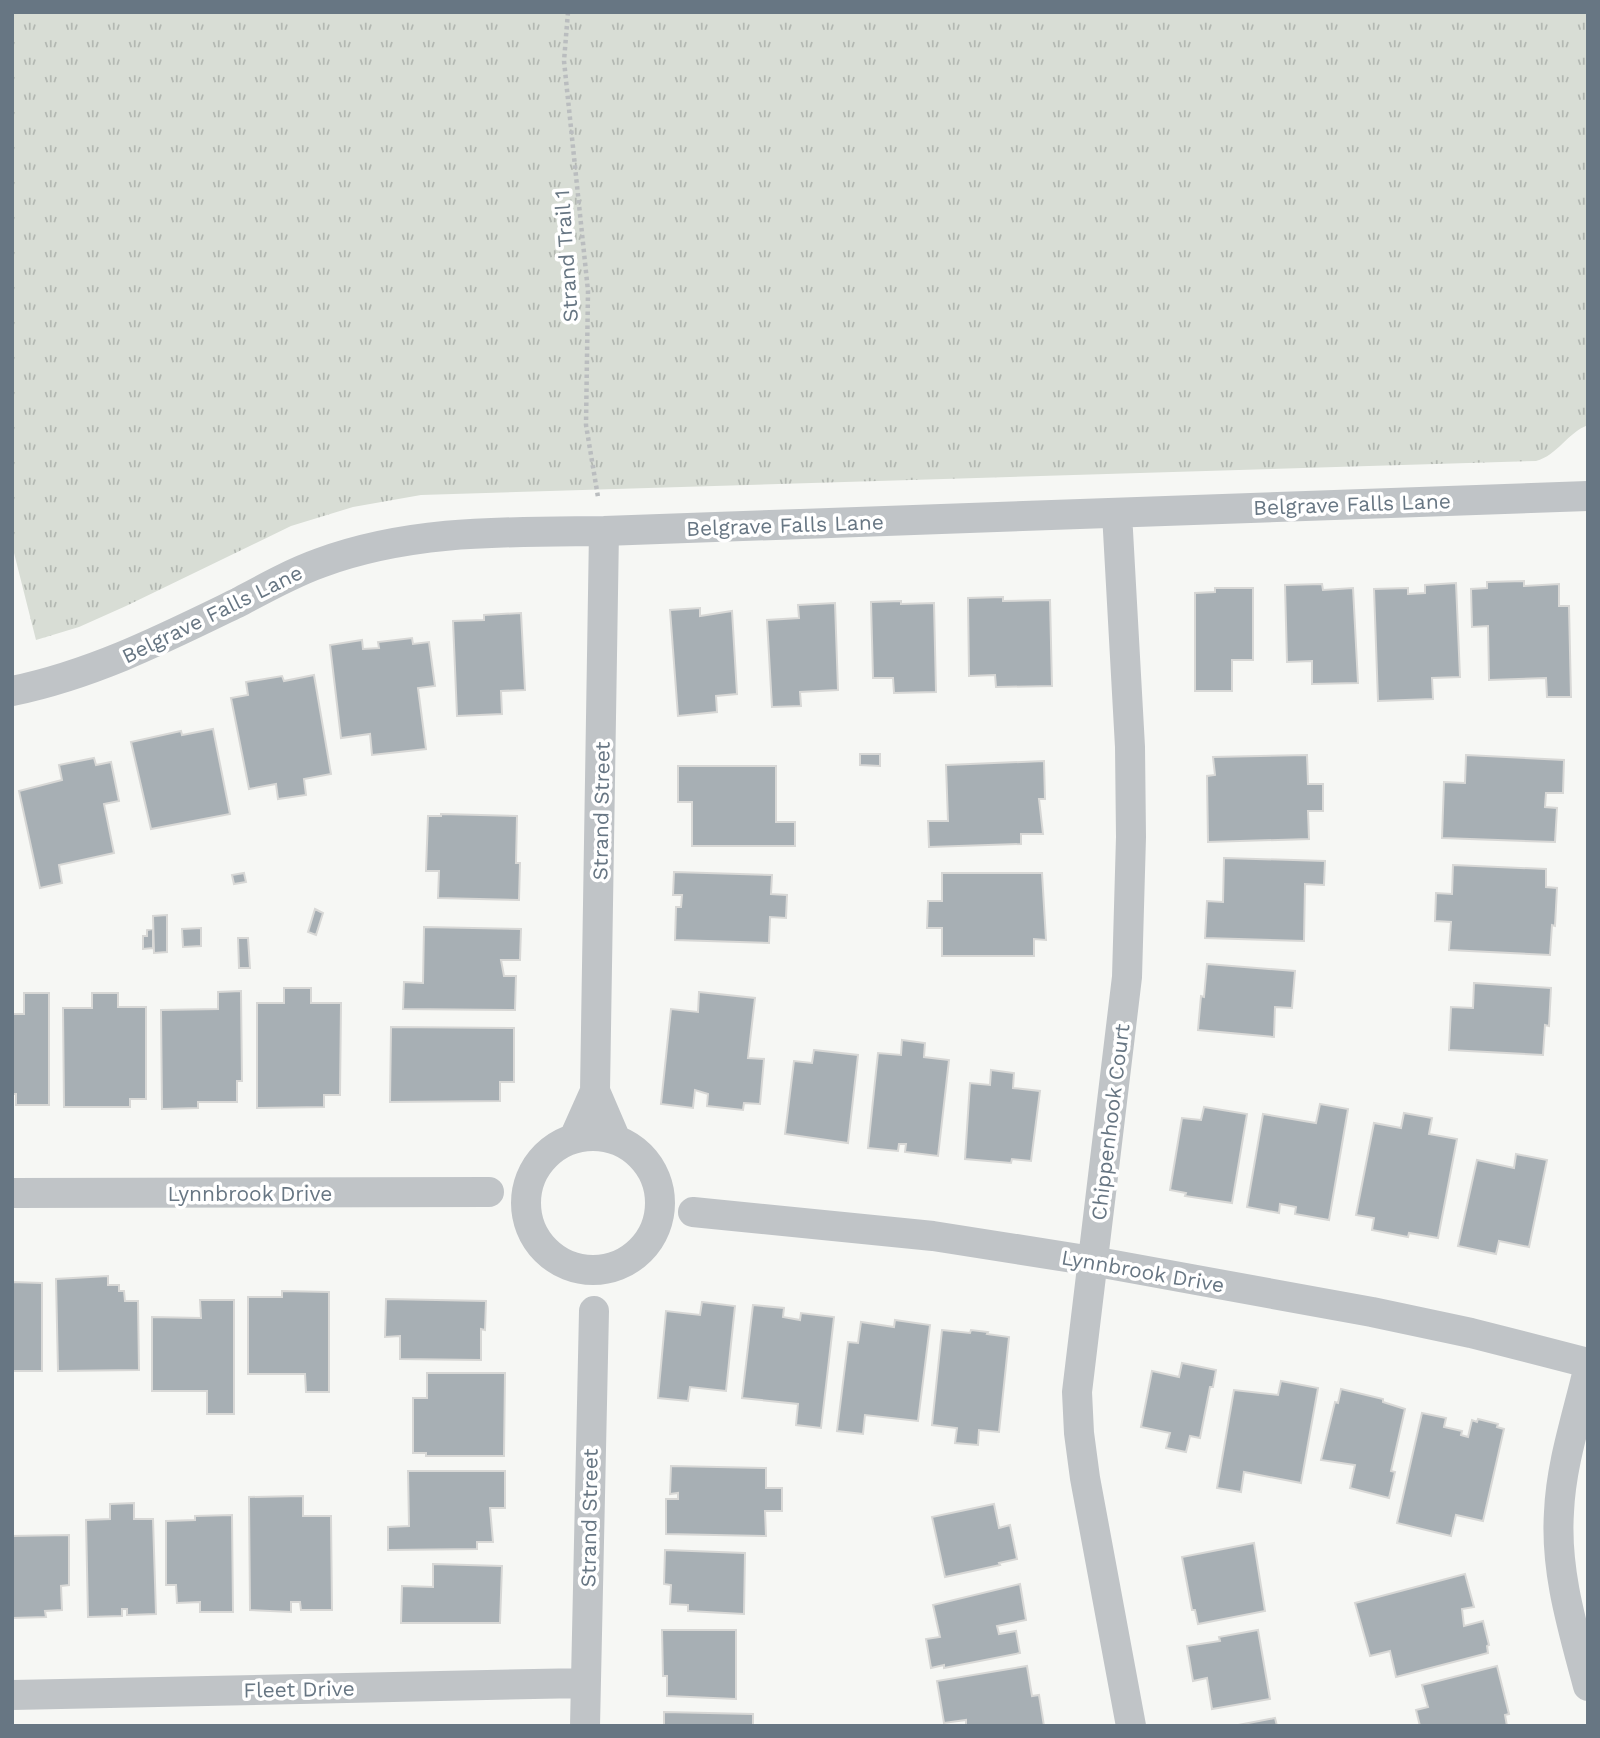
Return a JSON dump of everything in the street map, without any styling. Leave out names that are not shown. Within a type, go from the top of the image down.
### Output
[{"type":"street","name":"Belgrave Falls Lane","points":[[12,691],[46,684],[103,666],[318,563],[406,539],[473,533],[604,531],[1588,496]]},
{"type":"street","name":"Chippenhook Court","points":[[1117,513],[1130,747],[1130,910],[1127,977],[1077,1392],[1085,1478],[1130,1726]]},
{"type":"street","name":"Strand Street","points":[[574,1139],[595,1091],[604,531]]},
{"type":"street","name":"Strand Street","points":[[595,1091],[616,1140]]},
{"type":"street","points":[[595,1136],[616,1140],[636,1150],[650,1167],[659,1187],[660,1209],[656,1229],[646,1246],[631,1259],[613,1268],[593,1271],[572,1267],[552,1257],[537,1241],[528,1221],[526,1200],[534,1171],[540,1161],[556,1148],[574,1139],[595,1136]]},
{"type":"street","name":"Lynnbrook Drive","points":[[12,1193],[489,1192],[534,1171]]},
{"type":"street","name":"Lynnbrook Drive","points":[[659,1187],[694,1212],[933,1236],[1092,1261],[1372,1312],[1588,1363]]},
{"type":"street","points":[[489,1192],[528,1221]]},
{"type":"street","name":"Lynnbrook Drive","points":[[656,1229],[694,1212]]},
{"type":"street","name":"Strand Street","points":[[572,1267],[594,1311]]},
{"type":"street","name":"Strand Street","points":[[585,1726],[594,1311],[613,1268]]},
{"type":"street","points":[[1588,1370],[1566,1461],[1559,1511],[1562,1584],[1588,1686]]},
{"type":"street","name":"Fleet Drive","points":[[12,1695],[585,1683]]},
{"type":"path","name":"Strand Trail 1","points":[[568,12],[564,61],[588,291],[586,425],[598,497]]},
{"type":"green space","points":[[12,12],[1588,12],[1588,425],[1574,433],[1550,454],[1536,461],[421,495],[353,507],[291,526],[126,606],[79,627],[36,640],[12,545]]},
{"type":"building","points":[[1524,581],[1524,586],[1559,584],[1559,606],[1569,606],[1571,697],[1547,697],[1546,678],[1489,680],[1488,626],[1472,627],[1471,589],[1487,588],[1487,582]]},
{"type":"building","points":[[1456,583],[1460,677],[1432,678],[1433,699],[1378,701],[1374,589],[1408,588],[1408,594],[1425,593],[1425,585]]},
{"type":"building","points":[[1322,584],[1323,590],[1353,588],[1358,683],[1312,684],[1312,661],[1287,662],[1285,585]]},
{"type":"building","points":[[1215,588],[1253,588],[1253,660],[1232,660],[1232,691],[1195,691],[1195,593],[1215,592]]},
{"type":"building","points":[[1003,597],[1003,601],[1050,600],[1052,686],[996,687],[995,675],[969,676],[968,598]]},
{"type":"building","points":[[901,601],[901,604],[934,603],[936,692],[894,693],[893,678],[873,678],[871,602]]},
{"type":"building","points":[[835,603],[838,690],[800,692],[801,706],[772,707],[767,620],[799,618],[798,605]]},
{"type":"building","points":[[700,608],[700,616],[732,611],[737,694],[716,696],[717,712],[678,716],[670,610]]},
{"type":"building","points":[[521,613],[525,690],[501,691],[502,714],[457,716],[453,621],[484,620],[484,615]]},
{"type":"building","points":[[412,638],[413,644],[429,642],[435,686],[418,688],[426,749],[372,755],[370,734],[341,738],[330,645],[362,640],[363,649],[379,648],[378,642]]},
{"type":"building","points":[[314,675],[331,774],[304,779],[306,795],[278,799],[276,784],[249,789],[231,698],[248,695],[246,682],[282,676],[284,681]]},
{"type":"building","points":[[213,729],[230,814],[151,829],[131,742],[181,731],[182,735]]},
{"type":"building","points":[[860,754],[880,754],[880,766],[860,765]]},
{"type":"building","points":[[1307,755],[1308,784],[1323,784],[1323,811],[1308,811],[1309,839],[1208,842],[1207,776],[1215,775],[1213,757]]},
{"type":"building","points":[[1466,755],[1564,760],[1563,793],[1546,793],[1545,807],[1557,808],[1555,842],[1442,838],[1444,782],[1465,783]]},
{"type":"building","points":[[94,758],[96,765],[111,762],[119,801],[104,804],[114,853],[59,865],[62,883],[40,888],[19,791],[62,780],[59,765]]},
{"type":"building","points":[[1044,761],[1045,799],[1039,799],[1043,834],[1021,834],[1021,844],[929,847],[928,821],[948,821],[946,765]]},
{"type":"building","points":[[678,766],[776,766],[776,822],[795,822],[795,846],[692,846],[692,802],[678,802]]},
{"type":"building","points":[[428,816],[517,816],[516,863],[520,863],[519,900],[438,898],[439,871],[426,871]]},
{"type":"building","points":[[1224,858],[1325,861],[1324,885],[1305,884],[1304,941],[1205,938],[1207,901],[1223,902]]},
{"type":"building","points":[[1453,865],[1546,869],[1546,887],[1557,888],[1550,955],[1449,950],[1451,922],[1435,921],[1436,893],[1452,894]]},
{"type":"building","points":[[674,872],[772,875],[771,894],[787,895],[786,918],[770,917],[769,943],[675,940],[676,907],[681,907],[682,895],[673,895]]},
{"type":"building","points":[[244,873],[246,882],[234,884],[232,875]]},
{"type":"building","points":[[942,873],[1042,873],[1046,940],[1034,939],[1034,956],[942,956],[942,928],[927,928],[928,901],[942,901]]},
{"type":"building","points":[[315,909],[323,913],[316,935],[308,932]]},
{"type":"building","points":[[167,915],[167,952],[154,953],[153,916]]},
{"type":"building","points":[[424,927],[521,929],[520,960],[501,960],[504,976],[516,976],[515,1010],[403,1009],[404,982],[423,983]]},
{"type":"building","points":[[201,928],[201,946],[183,947],[182,929]]},
{"type":"building","points":[[153,929],[153,948],[143,949],[143,936],[147,936],[147,930]]},
{"type":"building","points":[[238,938],[248,938],[250,968],[239,968]]},
{"type":"building","points":[[1207,964],[1295,971],[1292,1008],[1275,1007],[1274,1037],[1198,1030]]},
{"type":"building","points":[[1474,983],[1551,988],[1549,1026],[1545,1025],[1543,1055],[1449,1050],[1451,1007],[1473,1008]]},
{"type":"building","points":[[284,988],[311,988],[311,1003],[341,1003],[340,1095],[324,1095],[324,1107],[257,1108],[257,1003],[284,1003]]},
{"type":"building","points":[[241,991],[242,1081],[237,1081],[237,1102],[198,1102],[198,1108],[162,1109],[161,1010],[218,1009],[218,992]]},
{"type":"building","points":[[699,992],[755,998],[748,1058],[764,1059],[760,1104],[744,1103],[743,1110],[707,1106],[708,1094],[695,1090],[693,1108],[661,1104],[671,1009],[698,1012]]},
{"type":"building","points":[[24,993],[49,993],[49,1105],[16,1105],[16,1094],[12,1094],[12,1014],[24,1014]]},
{"type":"building","points":[[92,993],[118,993],[118,1007],[146,1007],[146,1099],[130,1099],[130,1107],[64,1107],[63,1008],[92,1008]]},
{"type":"building","points":[[391,1027],[514,1028],[514,1082],[500,1082],[500,1101],[390,1102]]},
{"type":"building","points":[[902,1040],[925,1043],[924,1057],[949,1060],[938,1156],[905,1152],[906,1144],[899,1144],[898,1151],[868,1148],[878,1053],[901,1055]]},
{"type":"building","points":[[814,1050],[858,1055],[848,1143],[785,1134],[794,1061],[812,1063]]},
{"type":"building","points":[[991,1070],[1014,1073],[1013,1088],[1040,1091],[1031,1161],[1012,1159],[1011,1163],[965,1159],[970,1083],[990,1085]]},
{"type":"building","points":[[1320,1104],[1348,1109],[1329,1220],[1295,1214],[1296,1207],[1280,1204],[1279,1213],[1247,1207],[1263,1114],[1316,1123]]},
{"type":"building","points":[[1204,1107],[1247,1114],[1232,1203],[1185,1196],[1186,1193],[1170,1190],[1182,1118],[1201,1120]]},
{"type":"building","points":[[1404,1113],[1432,1118],[1429,1134],[1457,1139],[1438,1238],[1409,1233],[1408,1237],[1372,1230],[1374,1218],[1356,1215],[1374,1123],[1401,1128]]},
{"type":"building","points":[[1516,1154],[1547,1160],[1529,1247],[1499,1241],[1496,1254],[1458,1246],[1477,1160],[1514,1168]]},
{"type":"building","points":[[108,1276],[108,1285],[119,1285],[119,1291],[124,1291],[125,1301],[138,1301],[139,1370],[58,1371],[56,1279]]},
{"type":"building","points":[[12,1282],[42,1283],[42,1371],[12,1371]]},
{"type":"building","points":[[282,1291],[329,1292],[329,1392],[306,1392],[305,1374],[248,1374],[248,1297],[282,1297]]},
{"type":"building","points":[[386,1299],[486,1301],[485,1330],[481,1329],[481,1360],[400,1359],[400,1336],[385,1337]]},
{"type":"building","points":[[200,1300],[234,1300],[234,1414],[207,1414],[207,1391],[152,1391],[152,1317],[201,1318]]},
{"type":"building","points":[[702,1302],[735,1306],[726,1391],[690,1387],[688,1401],[658,1398],[666,1311],[700,1315]]},
{"type":"building","points":[[753,1305],[784,1308],[783,1317],[800,1320],[801,1313],[834,1317],[821,1428],[796,1425],[798,1404],[742,1398]]},
{"type":"building","points":[[895,1320],[930,1325],[918,1421],[865,1415],[863,1434],[837,1431],[848,1342],[858,1343],[861,1322],[894,1327]]},
{"type":"building","points":[[942,1330],[970,1333],[971,1330],[1009,1337],[999,1432],[979,1430],[978,1445],[955,1443],[957,1428],[932,1425]]},
{"type":"building","points":[[1182,1363],[1216,1370],[1200,1438],[1190,1436],[1186,1452],[1166,1448],[1170,1433],[1141,1427],[1152,1371],[1179,1377]]},
{"type":"building","points":[[427,1373],[505,1373],[504,1456],[426,1456],[426,1453],[413,1453],[413,1398],[427,1398]]},
{"type":"building","points":[[1281,1381],[1318,1388],[1301,1483],[1244,1472],[1241,1492],[1217,1488],[1234,1390],[1278,1395]]},
{"type":"building","points":[[1341,1389],[1383,1399],[1383,1402],[1405,1409],[1391,1471],[1395,1472],[1389,1498],[1350,1488],[1355,1465],[1321,1460],[1335,1402],[1338,1403]]},
{"type":"building","points":[[1422,1413],[1446,1418],[1444,1427],[1462,1431],[1461,1435],[1468,1437],[1472,1420],[1498,1424],[1497,1427],[1504,1429],[1483,1521],[1456,1515],[1451,1536],[1397,1523]]},
{"type":"building","points":[[671,1466],[766,1468],[766,1488],[782,1488],[782,1511],[765,1511],[766,1536],[666,1534],[666,1499],[678,1499],[678,1493],[670,1494]]},
{"type":"building","points":[[408,1471],[505,1471],[505,1508],[490,1508],[493,1542],[477,1542],[477,1549],[388,1550],[388,1527],[409,1526]]},
{"type":"building","points":[[303,1496],[303,1516],[331,1516],[332,1610],[301,1610],[300,1602],[291,1602],[291,1612],[250,1610],[249,1497]]},
{"type":"building","points":[[134,1503],[134,1519],[153,1519],[156,1614],[127,1615],[127,1609],[122,1609],[122,1616],[88,1617],[86,1520],[110,1519],[110,1504]]},
{"type":"building","points":[[994,1504],[999,1528],[1010,1525],[1017,1559],[945,1577],[932,1517]]},
{"type":"building","points":[[232,1515],[233,1612],[200,1612],[200,1602],[177,1603],[176,1585],[166,1585],[166,1521],[195,1520],[195,1516]]},
{"type":"building","points":[[69,1535],[69,1585],[61,1586],[62,1610],[45,1611],[46,1617],[12,1618],[12,1536]]},
{"type":"building","points":[[1254,1543],[1265,1611],[1198,1624],[1195,1610],[1192,1610],[1182,1557]]},
{"type":"building","points":[[665,1550],[745,1553],[744,1614],[688,1611],[688,1605],[670,1604],[671,1585],[664,1584]]},
{"type":"building","points":[[433,1564],[502,1566],[500,1623],[401,1623],[402,1586],[433,1587]]},
{"type":"building","points":[[1465,1574],[1474,1607],[1462,1609],[1464,1626],[1483,1621],[1489,1645],[1488,1653],[1396,1677],[1390,1651],[1370,1656],[1355,1603]]},
{"type":"building","points":[[1020,1584],[1026,1620],[997,1626],[999,1634],[1016,1631],[1020,1653],[944,1668],[944,1665],[931,1668],[926,1639],[940,1637],[933,1605]]},
{"type":"building","points":[[662,1630],[736,1630],[736,1699],[667,1696],[667,1676],[663,1676]]},
{"type":"building","points":[[1258,1630],[1270,1699],[1212,1709],[1207,1678],[1193,1681],[1187,1646],[1220,1641],[1219,1637]]},
{"type":"building","points":[[1027,1666],[1032,1696],[1039,1695],[1044,1726],[966,1726],[966,1720],[944,1723],[937,1681]]},
{"type":"building","points":[[1497,1666],[1509,1714],[1505,1715],[1507,1726],[1420,1726],[1416,1710],[1428,1707],[1422,1685]]},
{"type":"building","points":[[664,1712],[753,1714],[753,1726],[664,1726]]},
{"type":"building","points":[[1275,1718],[1277,1726],[1233,1726]]}]
